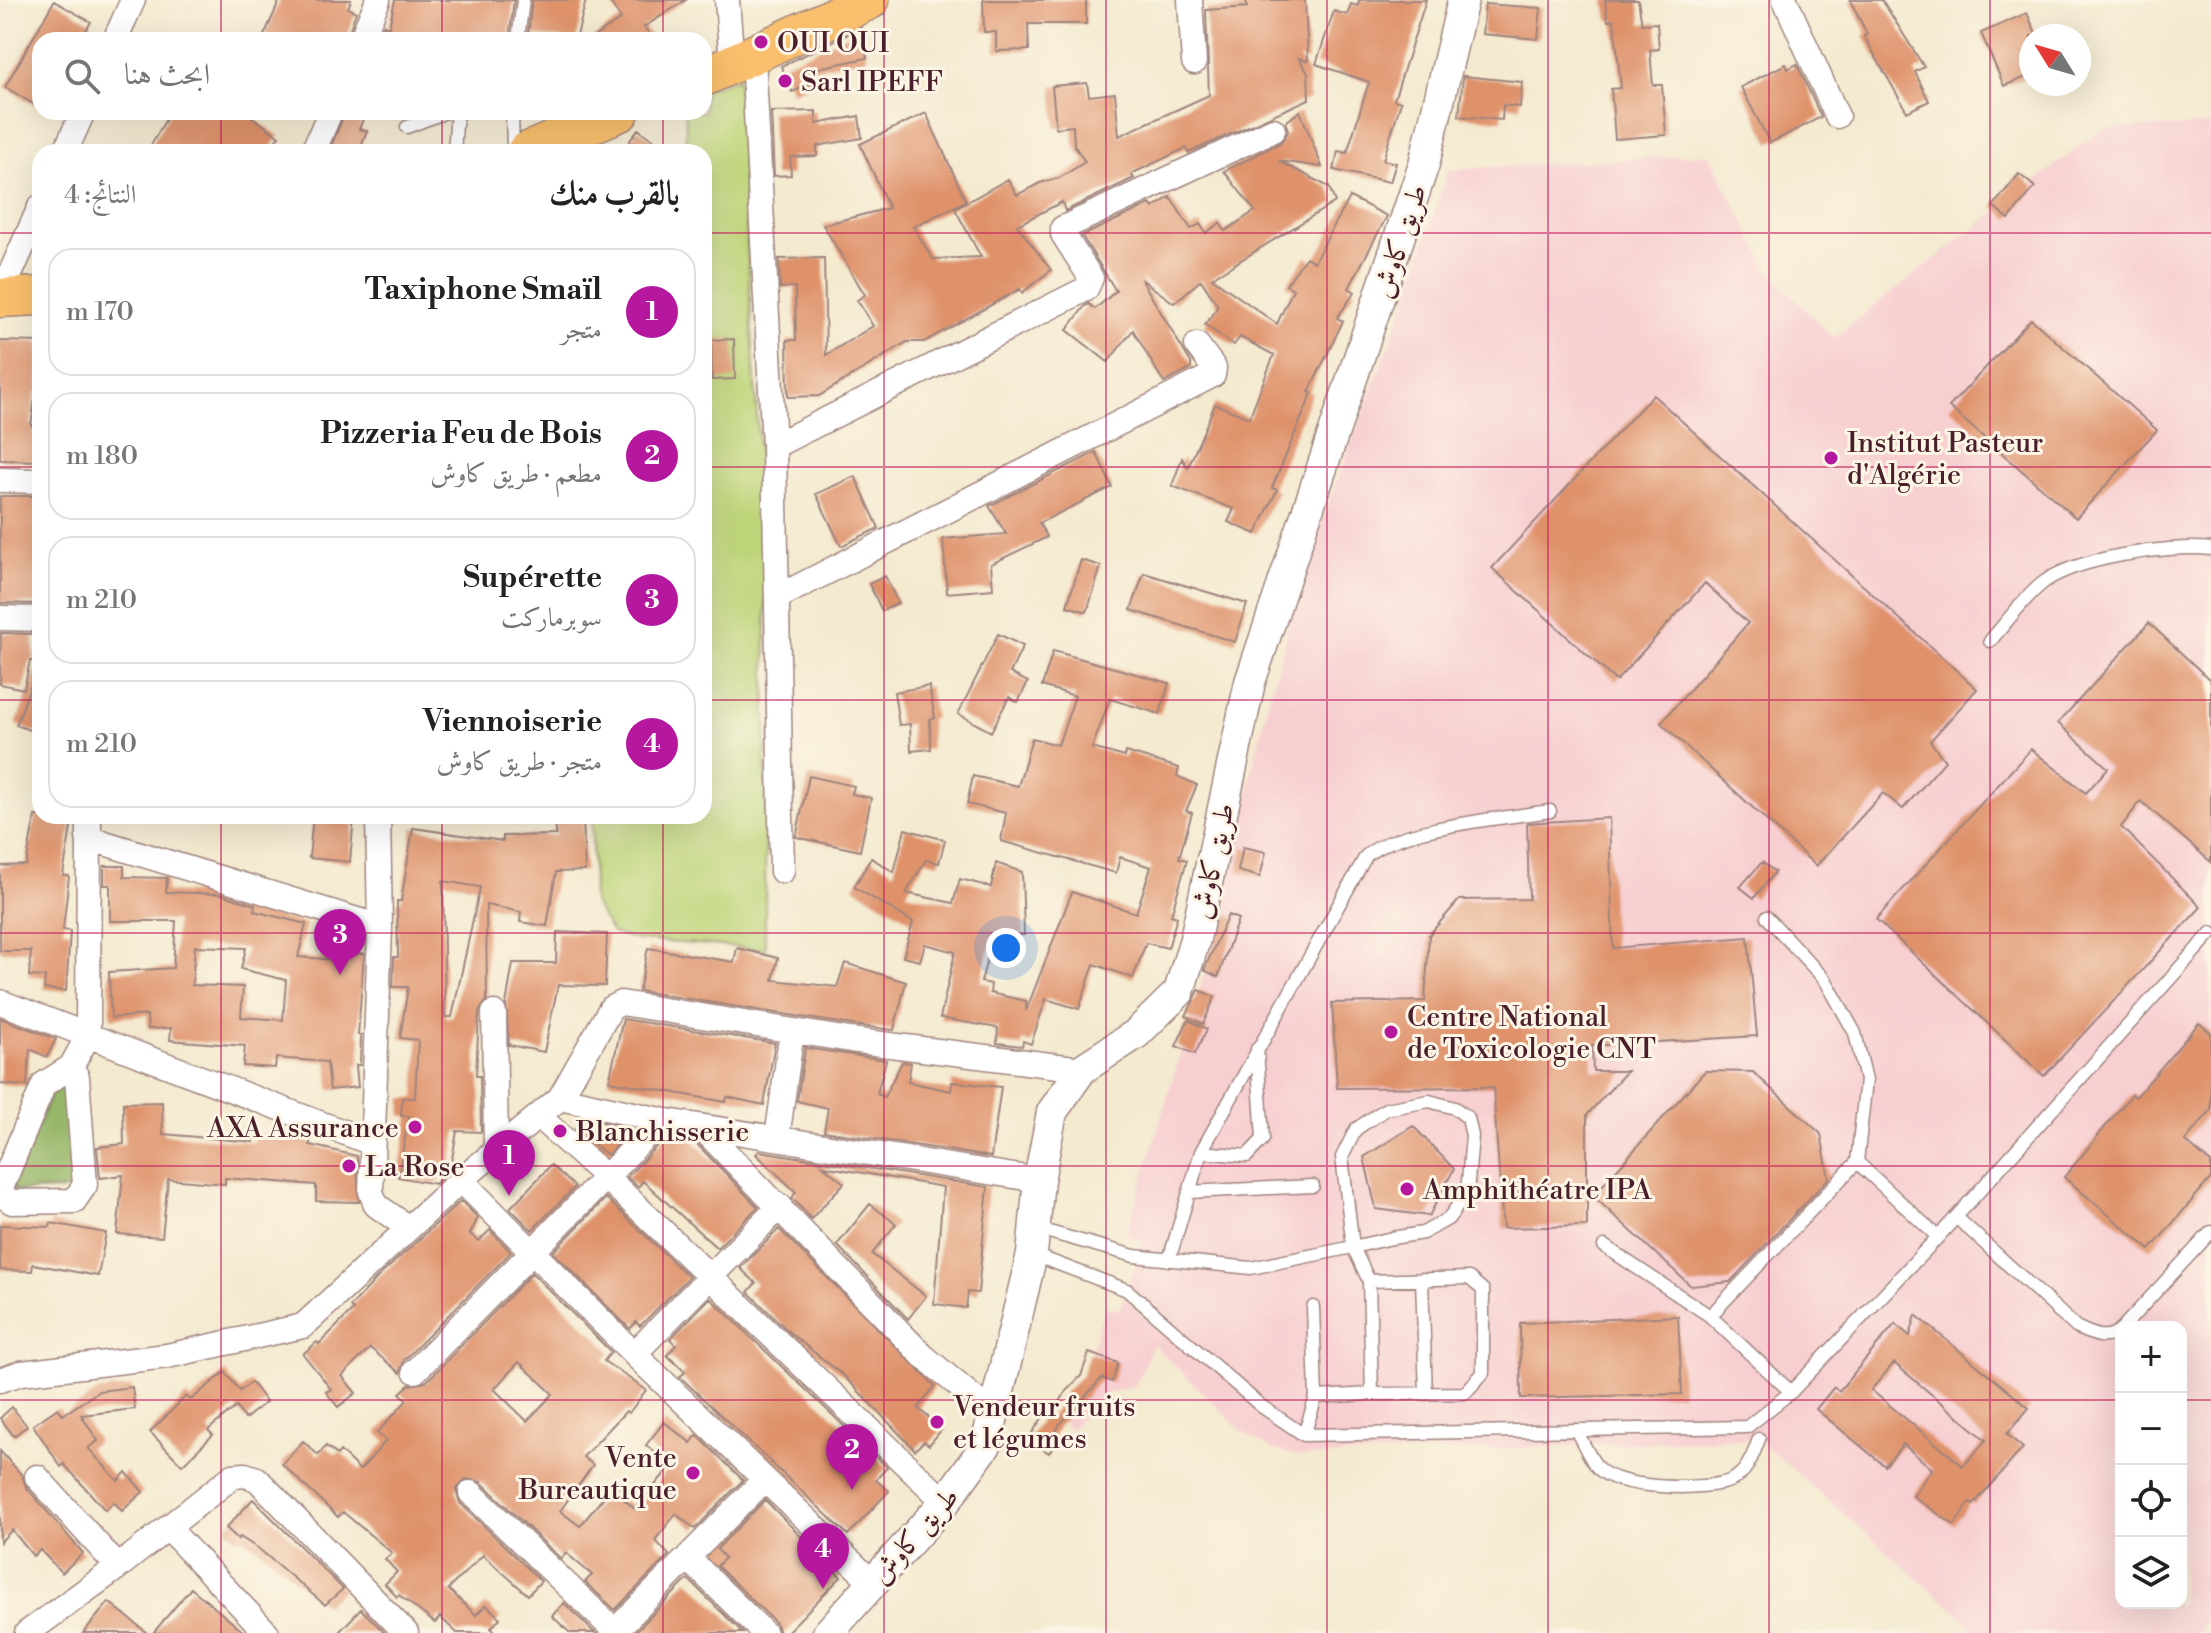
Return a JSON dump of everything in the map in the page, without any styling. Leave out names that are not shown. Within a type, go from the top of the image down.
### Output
[{"type":"main road","points":[[730,66],[870,0]]},
{"type":"main road","points":[[545,144],[601,120]]},
{"type":"main road","points":[[0,298],[32,296]]},
{"type":"street","points":[[119,32],[133,0]]},
{"type":"street","points":[[364,32],[378,0]]},
{"type":"street","points":[[727,0],[730,66],[774,446],[782,871]]},
{"type":"street","points":[[1190,0],[1194,62]]},
{"type":"street","name":"طريق كاوش","points":[[828,1633],[945,1502],[986,1445],[1033,1241],[1039,1180],[1052,1112],[1082,1069],[1136,1034],[1179,992],[1195,939],[1250,682],[1424,164],[1463,0]]},
{"type":"street","points":[[1785,0],[1837,116]]},
{"type":"street","points":[[69,144],[79,120]]},
{"type":"street","points":[[316,144],[327,120]]},
{"type":"street","points":[[774,446],[1086,289],[1091,278],[1063,234],[1063,228],[1273,130]]},
{"type":"street","points":[[0,298],[32,225]]},
{"type":"street","points":[[778,597],[1213,375],[1214,368],[1197,345]]},
{"type":"street","points":[[0,480],[32,481]]},
{"type":"street","points":[[0,618],[32,619]]},
{"type":"street","points":[[378,824],[380,927],[371,1192],[376,1205],[407,1227]]},
{"type":"street","points":[[71,1067],[77,1077],[85,1185],[74,1201],[12,1202],[3,1196],[1,1188],[44,1084],[71,1067],[88,1036],[88,827],[380,927]]},
{"type":"street","points":[[0,1002],[372,1143]]},
{"type":"street","points":[[0,1380],[21,1373],[167,1356],[303,1326],[407,1227],[560,1098],[611,1008],[621,1003],[792,1031],[1082,1069]]},
{"type":"street","points":[[494,1013],[496,1150]]},
{"type":"street","points":[[777,1138],[792,1031]]},
{"type":"street","points":[[560,1098],[701,1127],[1039,1180]]},
{"type":"street","points":[[538,1116],[606,1177],[945,1502]]},
{"type":"street","points":[[415,1371],[661,1120]]},
{"type":"street","points":[[701,1127],[922,1355],[995,1416]]},
{"type":"street","points":[[461,1180],[634,1354],[873,1583]]},
{"type":"street","points":[[634,1354],[780,1206]]},
{"type":"street","points":[[27,1633],[169,1529],[233,1476],[245,1475],[257,1479],[406,1633]]},
{"type":"street","points":[[37,1477],[118,1567]]},
{"type":"street","points":[[471,1493],[616,1632],[764,1480]]},
{"type":"street","points":[[169,1529],[267,1633]]},
{"type":"street","points":[[688,1558],[764,1633]]},
{"type":"lane","points":[[519,32],[523,0]]},
{"type":"lane","points":[[407,127],[425,120]]},
{"type":"lane","points":[[455,144],[456,120]]},
{"type":"lane","points":[[512,120],[513,144]]},
{"type":"lane","points":[[1990,641],[2041,584],[2097,560],[2184,546],[2211,549]]},
{"type":"lane","points":[[1169,1260],[1201,1152],[1359,865],[1375,848],[1416,834],[1550,811]]},
{"type":"lane","points":[[1710,1316],[1857,1162],[1866,1080],[1855,1033],[1826,981],[1767,917]]},
{"type":"lane","points":[[1033,1241],[1127,1290],[1261,1406],[1304,1435],[1747,1427],[1791,1392],[1938,1237],[2211,933]]},
{"type":"lane","points":[[1201,1152],[1247,1156],[1263,1139],[1257,1046]]},
{"type":"lane","points":[[1033,1241],[1134,1256],[1251,1268],[1353,1247],[1423,1233],[1448,1219],[1467,1193],[1472,1136],[1468,1118],[1455,1108],[1429,1101],[1386,1109],[1356,1129],[1342,1157],[1353,1247],[1369,1281],[1372,1394]]},
{"type":"lane","points":[[1857,1162],[1938,1237]]},
{"type":"lane","points":[[1189,1192],[1313,1186]]},
{"type":"lane","points":[[1956,1217],[2076,1327],[2095,1337],[2115,1334]]},
{"type":"lane","points":[[2128,1321],[2211,1232]]},
{"type":"lane","points":[[1604,1246],[1710,1316],[1791,1392]]},
{"type":"lane","points":[[1316,1397],[1465,1393],[1483,1373],[1483,1290],[1469,1278],[1369,1281]]},
{"type":"lane","points":[[1422,1279],[1426,1394]]},
{"type":"lane","points":[[1304,1435],[1316,1397],[1313,1307]]},
{"type":"lane","points":[[1576,1430],[1599,1469],[1620,1482],[1648,1487],[1729,1481],[1749,1464],[1759,1439]]},
{"type":"shaded area","name":"Institut Pasteur d'Algérie","points":[[2211,125],[2211,1612],[2198,1633],[1980,1633],[1760,1441],[1729,1439],[1301,1457],[1271,1449],[1243,1432],[1153,1344],[1136,1385],[1100,1396],[1070,1430],[1056,1415],[1080,1385],[1105,1307],[1119,1310],[1144,1241],[1126,1235],[1213,944],[1268,701],[1308,556],[1414,280],[1447,170],[1709,154],[1769,271],[1833,338],[2102,129]]},
{"type":"green space","points":[[738,78],[766,579],[765,949],[638,940],[612,933],[593,902],[592,824],[712,824],[712,144],[687,144],[685,120],[712,120],[712,87]]},
{"type":"green space","points":[[68,1083],[74,1184],[71,1190],[17,1191],[12,1187],[54,1086]]},
{"type":"building","points":[[280,0],[351,0],[348,8],[356,12],[349,32],[266,32]]},
{"type":"building","points":[[395,0],[514,0],[510,32],[381,32],[384,25],[389,27]]},
{"type":"building","points":[[532,0],[586,0],[578,32],[528,32]]},
{"type":"building","points":[[609,0],[686,0],[644,27],[648,32],[601,32],[621,19]]},
{"type":"building","points":[[983,0],[1086,0],[1086,24],[1028,24],[1029,50],[996,51],[996,32],[984,32]]},
{"type":"building","points":[[1246,0],[1305,0],[1308,61],[1299,58],[1308,73],[1309,99],[1188,153],[1186,148],[1131,174],[1134,178],[1065,211],[1062,202],[1017,225],[1051,270],[1022,293],[1020,289],[924,342],[907,342],[819,396],[788,397],[787,340],[796,340],[795,287],[780,288],[779,259],[824,258],[826,355],[873,326],[857,300],[865,295],[823,225],[889,208],[860,144],[926,113],[966,201],[913,227],[933,259],[981,257],[955,209],[1008,179],[1017,195],[1040,183],[1059,178],[1085,162],[1074,145],[1073,126],[1056,128],[1052,86],[1087,83],[1089,96],[1115,93],[1119,136],[1209,95],[1206,10],[1247,7]]},
{"type":"building","points":[[1359,0],[1426,0],[1394,100],[1401,102],[1383,160],[1396,163],[1390,182],[1334,170],[1338,151],[1347,153],[1369,82],[1316,64],[1334,11],[1347,15],[1351,4],[1358,6]]},
{"type":"building","points":[[1605,0],[1638,0],[1642,24],[1657,23],[1659,49],[1650,50],[1653,85],[1662,85],[1666,135],[1615,139],[1611,89],[1621,88],[1614,20],[1608,21]]},
{"type":"building","points":[[1850,0],[1882,0],[1924,67],[1915,72],[1929,101],[1907,112],[1864,36],[1867,34]]},
{"type":"building","points":[[54,1],[91,22],[85,32],[36,32]]},
{"type":"building","points":[[1485,4],[1541,8],[1538,39],[1482,34]]},
{"type":"building","points":[[2027,13],[2032,24],[2019,24],[2019,80],[2004,86],[1981,33]]},
{"type":"building","points":[[861,28],[867,58],[813,69],[818,81],[792,92],[781,66]]},
{"type":"building","points":[[32,40],[32,103],[5,87]]},
{"type":"building","points":[[1786,64],[1788,69],[1797,64],[1821,117],[1770,143],[1741,87]]},
{"type":"building","points":[[1463,76],[1522,82],[1520,107],[1503,105],[1502,120],[1459,116]]},
{"type":"building","points":[[816,111],[816,124],[859,116],[862,138],[817,146],[817,156],[790,157],[791,175],[774,176],[771,112]]},
{"type":"building","points":[[1300,111],[1322,167],[1279,161],[1329,187],[1335,202],[1212,278],[1277,324],[1293,289],[1286,285],[1306,257],[1314,262],[1350,197],[1387,216],[1349,288],[1355,292],[1337,318],[1343,321],[1309,392],[1312,393],[1272,488],[1277,490],[1256,534],[1228,522],[1234,509],[1172,486],[1182,458],[1188,468],[1215,404],[1249,418],[1274,355],[1240,337],[1234,345],[1205,325],[1218,306],[1201,280],[1174,303],[1141,279],[1191,363],[1191,369],[1164,383],[1133,330],[1108,362],[1067,330],[1085,306],[1089,304],[1095,309],[1116,291],[1082,236],[1150,204],[1153,208],[1170,197],[1191,229],[1200,224],[1206,233],[1220,223],[1225,231],[1255,211],[1224,171],[1280,143],[1288,132],[1286,122]]},
{"type":"building","points":[[165,120],[256,120],[279,136],[273,144],[152,144]]},
{"type":"building","points":[[342,120],[363,120],[359,129],[367,131],[362,144],[332,144]]},
{"type":"building","points":[[638,129],[659,144],[632,144],[629,142]]},
{"type":"building","points":[[2019,174],[2035,187],[2009,219],[1993,206]]},
{"type":"building","points":[[2031,319],[2157,430],[2076,518],[1949,407]]},
{"type":"building","points":[[734,339],[735,379],[712,380],[712,340]]},
{"type":"building","points":[[0,341],[32,342],[32,461],[0,460]]},
{"type":"building","points":[[1653,395],[1977,689],[1930,741],[1945,761],[1903,809],[1883,793],[1816,866],[1661,723],[1748,623],[1705,583],[1616,681],[1492,568]]},
{"type":"building","points":[[1096,452],[1112,487],[1039,523],[1047,537],[991,564],[993,589],[947,593],[943,539],[1006,534],[989,506]]},
{"type":"building","points":[[855,476],[879,528],[841,546],[816,494]]},
{"type":"building","points":[[0,496],[32,496],[32,604],[0,603]]},
{"type":"building","points":[[1081,560],[1101,566],[1087,612],[1067,606]]},
{"type":"building","points":[[1144,573],[1247,604],[1235,642],[1131,610]]},
{"type":"building","points":[[885,576],[898,603],[882,611],[869,584]]},
{"type":"building","points":[[2149,623],[2211,681],[2211,862],[2141,801],[2121,827],[2201,907],[2044,1076],[1876,919],[2031,749],[2086,793],[2108,768],[2058,723]]},
{"type":"building","points":[[1,633],[32,634],[32,661],[24,689],[0,684]]},
{"type":"building","points":[[998,634],[1023,646],[1010,673],[1028,682],[1018,702],[1009,697],[991,732],[958,714]]},
{"type":"building","points":[[1053,651],[1169,683],[1160,714],[1110,699],[1092,748],[1125,757],[1126,752],[1179,768],[1177,776],[1197,785],[1186,811],[1192,813],[1179,858],[1187,860],[1171,915],[1177,917],[1168,948],[1146,943],[1133,978],[1094,964],[1079,1009],[1046,999],[1031,1044],[1023,1041],[1022,1046],[997,1043],[998,1028],[940,1018],[955,952],[925,944],[920,961],[903,957],[913,922],[854,887],[871,858],[894,872],[905,829],[945,840],[939,863],[926,860],[906,893],[953,903],[960,879],[991,887],[996,863],[1022,872],[1024,935],[993,936],[981,982],[991,984],[990,993],[1026,1001],[1026,1011],[1072,892],[1136,913],[1151,867],[1120,857],[1116,873],[1001,841],[1006,813],[967,804],[973,776],[1018,786],[1032,738],[1058,745],[1075,696],[1042,686]]},
{"type":"building","points":[[32,682],[32,731],[16,725]]},
{"type":"building","points":[[929,686],[935,718],[930,719],[931,749],[911,751],[910,724],[899,725],[894,692]]},
{"type":"building","points":[[809,776],[854,786],[852,794],[871,798],[860,851],[796,837]]},
{"type":"building","points":[[1609,818],[1613,948],[1748,937],[1757,1036],[1592,1046],[1593,1071],[1627,1071],[1587,1115],[1587,1226],[1503,1228],[1493,1087],[1337,1088],[1332,1003],[1425,1001],[1429,935],[1459,900],[1529,899],[1527,823]]},
{"type":"building","points":[[34,824],[72,824],[63,875],[69,876],[63,930],[70,931],[66,991],[44,989],[45,977],[29,976],[31,951],[0,951],[0,866],[26,865]]},
{"type":"building","points":[[312,824],[353,824],[350,862],[309,858]]},
{"type":"building","points":[[555,824],[583,824],[585,871],[556,872],[547,926],[520,922],[521,912],[486,905],[487,1000],[479,1012],[476,1076],[480,1076],[481,1132],[457,1131],[450,1170],[435,1184],[398,1177],[409,1116],[401,1116],[402,1098],[415,1098],[418,1040],[400,1038],[408,987],[393,987],[394,957],[398,957],[397,901],[401,901],[413,828],[503,841],[503,836],[556,835]],"holes":[[[443,881],[480,887],[452,1017],[445,1017]]]},
{"type":"building","points":[[1243,847],[1266,852],[1260,877],[1238,871]]},
{"type":"building","points":[[1762,862],[1775,872],[1754,898],[1740,887]]},
{"type":"building","points":[[104,866],[124,866],[124,877],[167,878],[166,892],[220,894],[255,905],[254,911],[306,924],[298,957],[336,960],[336,952],[364,954],[358,1035],[361,1035],[360,1065],[356,1065],[358,1087],[330,1090],[327,1062],[276,1058],[275,1068],[243,1066],[245,1046],[170,1040],[171,1028],[148,1029],[147,1015],[111,1018],[109,972],[173,968],[176,921],[110,921],[110,885],[104,885]],"holes":[[[195,946],[246,948],[241,969],[286,980],[283,1020],[241,1017],[243,987],[192,985]]]},
{"type":"building","points":[[1228,915],[1238,919],[1218,977],[1204,970]]},
{"type":"building","points":[[557,932],[607,934],[605,986],[558,985],[544,1052],[509,1045],[506,1004],[513,963],[556,963]]},
{"type":"building","points":[[648,948],[734,962],[737,948],[778,958],[773,980],[837,987],[845,963],[906,982],[894,1030],[852,1025],[639,991]]},
{"type":"building","points":[[1199,990],[1215,997],[1203,1024],[1186,1016]]},
{"type":"building","points":[[0,1018],[56,1039],[47,1057],[30,1049],[27,1086],[0,1084]]},
{"type":"building","points":[[623,1019],[775,1043],[764,1105],[727,1097],[726,1102],[609,1081]]},
{"type":"building","points":[[1188,1020],[1207,1029],[1195,1054],[1176,1046]]},
{"type":"building","points":[[2199,1023],[2211,1033],[2211,1110],[2185,1141],[2211,1163],[2211,1178],[2150,1250],[2064,1177],[2132,1094],[2136,1097]]},
{"type":"building","points":[[805,1048],[886,1060],[877,1094],[884,1097],[902,1062],[911,1063],[908,1082],[951,1091],[952,1082],[1001,1087],[991,1157],[824,1131],[828,1108],[797,1101]]},
{"type":"building","points":[[1705,1071],[1753,1072],[1821,1134],[1829,1178],[1730,1282],[1691,1286],[1593,1196]]},
{"type":"building","points":[[162,1102],[163,1134],[253,1142],[254,1135],[310,1140],[310,1145],[357,1156],[359,1202],[316,1201],[316,1185],[225,1178],[225,1184],[168,1179],[162,1237],[117,1234],[123,1175],[100,1178],[97,1147],[124,1144],[123,1103]]},
{"type":"building","points":[[583,1118],[631,1130],[607,1155],[575,1129]]},
{"type":"building","name":"Amphithéatre IPA","points":[[1413,1126],[1454,1169],[1429,1216],[1376,1209],[1364,1157]]},
{"type":"building","points":[[666,1136],[693,1140],[758,1207],[717,1248],[643,1181],[638,1187],[627,1177]]},
{"type":"building","points":[[759,1151],[988,1187],[978,1293],[968,1292],[966,1308],[934,1304],[943,1187],[823,1166],[844,1183],[811,1219],[792,1198],[796,1192],[756,1154]]},
{"type":"building","points":[[551,1165],[575,1187],[532,1230],[510,1208]]},
{"type":"building","points":[[606,1198],[689,1277],[640,1326],[636,1322],[630,1329],[553,1252]]},
{"type":"building","points":[[461,1201],[478,1218],[470,1234],[479,1241],[490,1230],[511,1252],[404,1360],[400,1373],[370,1348],[342,1376],[356,1393],[338,1407],[326,1392],[331,1389],[303,1354],[317,1342],[319,1344],[353,1310],[350,1307],[378,1277]]},
{"type":"building","points":[[870,1204],[896,1224],[872,1254],[926,1296],[908,1319],[837,1245]]},
{"type":"building","points":[[51,1223],[106,1233],[98,1276],[33,1264],[32,1271],[0,1270],[0,1225],[50,1227]]},
{"type":"building","points":[[779,1229],[935,1386],[918,1408],[942,1429],[929,1445],[924,1441],[915,1450],[844,1376],[790,1333],[748,1292],[756,1283],[740,1268]]},
{"type":"building","points":[[532,1273],[611,1352],[604,1361],[646,1390],[629,1413],[626,1411],[583,1457],[593,1465],[560,1511],[580,1526],[611,1488],[635,1509],[671,1466],[646,1445],[664,1422],[691,1443],[697,1435],[743,1480],[695,1529],[676,1514],[655,1540],[669,1555],[615,1610],[585,1582],[592,1575],[566,1553],[561,1559],[481,1482],[466,1479],[456,1490],[460,1503],[541,1581],[528,1595],[483,1555],[448,1589],[476,1615],[486,1605],[500,1618],[491,1628],[496,1633],[457,1633],[440,1617],[435,1623],[399,1595],[397,1597],[385,1584],[397,1572],[385,1559],[392,1553],[343,1512],[338,1517],[282,1464],[303,1441],[318,1455],[326,1446],[337,1455],[340,1451],[360,1470],[386,1441],[377,1433],[407,1400],[400,1393],[409,1385],[426,1382]],"holes":[[[519,1362],[553,1394],[527,1421],[494,1389]]]},
{"type":"building","points":[[710,1298],[887,1467],[876,1480],[889,1491],[848,1535],[680,1377],[685,1372],[667,1355],[676,1345],[670,1339]]},
{"type":"building","points":[[1916,1315],[2029,1408],[2007,1434],[2023,1448],[1973,1505],[1970,1502],[1954,1525],[1913,1496],[1932,1469],[1903,1444],[1885,1466],[1816,1409],[1834,1387],[1839,1391],[1895,1324],[1910,1336]],"holes":[[[1894,1363],[1986,1440],[1963,1466],[1871,1390]]]},
{"type":"building","points":[[1678,1316],[1682,1394],[1521,1398],[1520,1323]]},
{"type":"building","points":[[1089,1353],[1118,1363],[1112,1382],[1102,1378],[1059,1425],[1054,1436],[1058,1439],[1049,1453],[1028,1439],[1045,1414],[1051,1418],[1066,1391],[1081,1376]]},
{"type":"building","points":[[225,1372],[240,1391],[251,1382],[266,1402],[245,1419],[236,1407],[208,1430],[213,1435],[182,1465],[150,1432],[186,1396],[191,1400]]},
{"type":"building","points":[[132,1387],[135,1409],[81,1415],[98,1441],[88,1448],[118,1481],[126,1472],[143,1492],[122,1511],[114,1502],[105,1510],[64,1464],[61,1467],[33,1425],[58,1408],[63,1415],[99,1391]]},
{"type":"building","points":[[12,1407],[27,1426],[14,1436],[0,1418]]},
{"type":"building","points":[[0,1451],[22,1475],[26,1487],[83,1553],[62,1573],[40,1550],[33,1556],[12,1530],[0,1542]]},
{"type":"building","points":[[253,1499],[343,1589],[325,1605],[259,1549],[240,1537],[238,1539],[226,1528]]},
{"type":"building","points":[[765,1500],[841,1577],[786,1633],[779,1633],[775,1622],[717,1566],[725,1558],[717,1549]]},
{"type":"building","points":[[688,1579],[743,1633],[634,1633]]},
{"type":"building","points":[[191,1588],[245,1633],[153,1633]]},
{"type":"building","points":[[109,1602],[124,1614],[147,1633],[83,1633]]},
{"type":"building","points":[[564,1603],[595,1633],[570,1633],[552,1616]]},
{"type":"building","points":[[361,1609],[385,1633],[338,1633]]},
{"type":"place","name":"OUI OUI","points":[[761,42]]},
{"type":"place","name":"Sarl IPEFF","points":[[785,81]]},
{"type":"place","name":"Institut Pasteur d'Algérie","points":[[1831,458]]},
{"type":"place","name":"Supérette","points":[[340,975]]},
{"type":"place","name":"Centre National de Toxicologie CNT","points":[[1391,1032]]},
{"type":"place","name":"AXA Assurance","points":[[415,1127]]},
{"type":"place","name":"Blanchisserie","points":[[560,1131]]},
{"type":"place","name":"La Rose","points":[[349,1166]]},
{"type":"place","name":"Amphithéatre IPA","points":[[1407,1189]]},
{"type":"place","name":"Taxiphone Smaïl","points":[[509,1196]]},
{"type":"place","name":"Vendeur fruits et légumes","points":[[937,1422]]},
{"type":"place","name":"Vente Bureautique","points":[[693,1473]]},
{"type":"place","name":"Pizzeria Feu de Bois","points":[[852,1490]]},
{"type":"place","name":"Viennoiserie","points":[[823,1589]]}]
